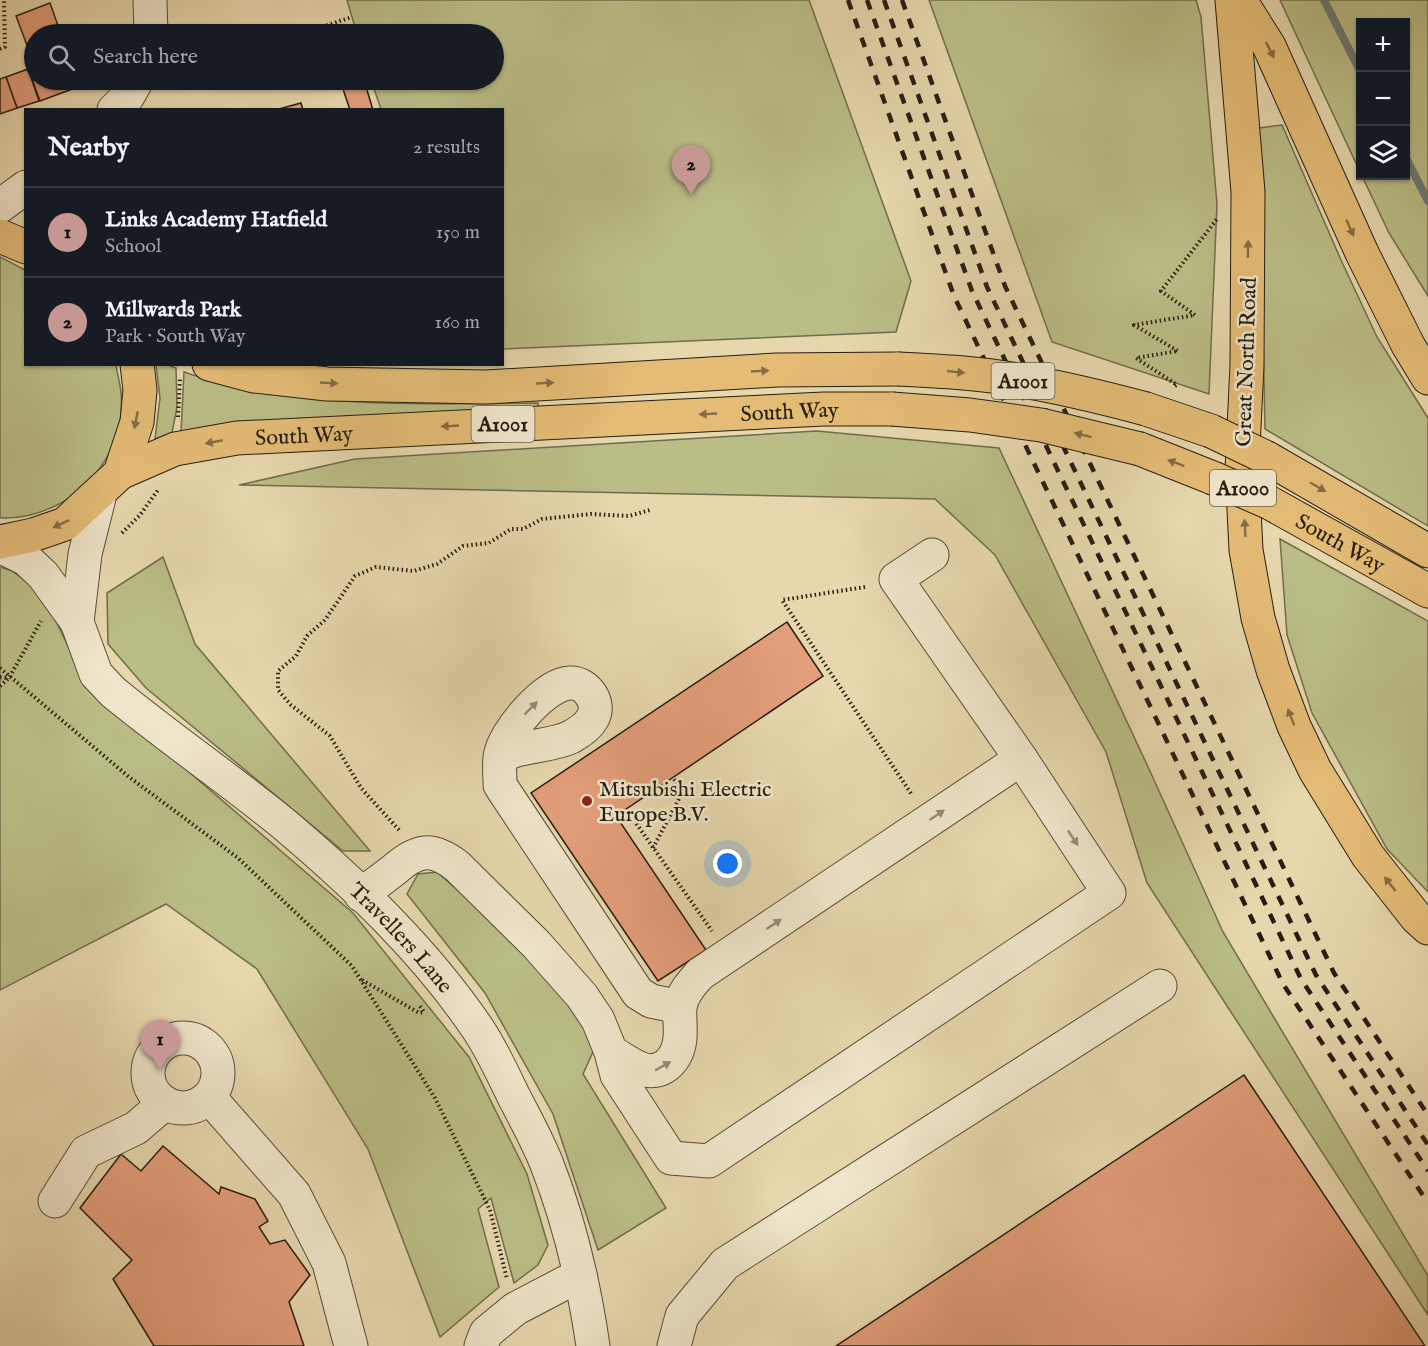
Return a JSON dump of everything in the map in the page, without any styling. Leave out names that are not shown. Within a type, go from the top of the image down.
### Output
[{"type":"main road","name":"Great North Road","points":[[1233,0],[1248,192],[1242,469],[1246,550],[1258,618],[1273,670],[1294,726],[1315,770],[1368,856],[1416,917],[1428,928]]},
{"type":"main road","points":[[1240,0],[1269,46],[1362,253],[1408,345],[1428,378]]},
{"type":"main road","points":[[0,236],[24,246]]},
{"type":"main road","points":[[0,544],[65,525],[110,483],[137,422],[140,390],[136,366]]},
{"type":"main road","name":"South Way","points":[[195,369],[327,384],[486,387],[777,370],[898,369],[954,372],[1021,380],[1088,394],[1157,398],[1211,431],[1267,458],[1428,551]]},
{"type":"main road","name":"South Way","points":[[110,483],[175,449],[237,438],[800,410],[892,409],[970,415],[1041,424],[1140,449],[1213,477],[1270,503],[1428,591]]},
{"type":"street","points":[[150,0],[151,24]]},
{"type":"street","points":[[116,108],[131,90]]},
{"type":"street","points":[[0,206],[24,188]]},
{"type":"street","name":"Travellers Lane","points":[[77,622],[85,554],[110,483]]},
{"type":"street","name":"Travellers Lane","points":[[0,544],[26,559],[43,575],[77,622],[96,674],[113,692],[284,825],[361,895],[442,982],[478,1030],[504,1076],[546,1162],[580,1275],[593,1346]]},
{"type":"street","points":[[361,895],[406,859],[418,853],[431,852],[445,857],[457,866],[536,944],[582,996],[598,1020],[611,1052],[617,1075],[671,1158],[709,1161],[1109,893],[1021,759],[896,579],[932,555]]},
{"type":"street","points":[[500,757],[500,785],[630,982],[638,993],[651,1001],[680,1007]]},
{"type":"street","points":[[611,1052],[641,1069],[653,1071],[672,1062],[680,1039],[680,1007],[686,990],[707,968],[1021,759]]},
{"type":"street","points":[[674,1346],[682,1316],[725,1264],[1160,986]]},
{"type":"street","points":[[176,1038],[198,1041],[207,1047],[214,1055],[219,1077],[209,1097],[200,1104],[188,1107],[176,1107],[165,1103],[156,1095],[150,1084],[148,1072],[150,1060],[156,1050],[165,1042],[176,1038]]},
{"type":"street","points":[[209,1097],[294,1194],[329,1263],[351,1346]]},
{"type":"street","points":[[55,1202],[86,1152],[136,1128],[165,1103]]},
{"type":"street","points":[[481,1346],[486,1333],[515,1309],[580,1275]]},
{"type":"path","points":[[0,49],[5,47],[4,0]]},
{"type":"path","points":[[331,24],[352,17]]},
{"type":"path","points":[[1157,398],[1177,385],[1136,358],[1178,351],[1134,325],[1195,315],[1161,291],[1221,214],[1248,214]]},
{"type":"path","points":[[175,449],[180,404],[195,369]]},
{"type":"path","points":[[418,853],[361,788],[330,736],[291,705],[278,690],[278,671],[296,656],[307,636],[325,620],[355,576],[376,567],[414,571],[437,564],[463,546],[489,543],[511,529],[523,529],[542,519],[591,514],[629,516],[650,510]]},
{"type":"path","points":[[865,587],[782,600],[929,821]]},
{"type":"path","points":[[0,668],[9,678],[129,777],[238,858],[352,966],[435,1098],[490,1210],[515,1309]]},
{"type":"path","points":[[0,677],[9,678]]},
{"type":"path","points":[[0,686],[9,678]]},
{"type":"path","points":[[653,848],[682,792],[673,777]]},
{"type":"path","points":[[626,809],[729,954]]},
{"type":"green space","points":[[347,0],[809,0],[911,281],[896,332],[504,349],[504,108],[381,108],[374,90],[504,90],[504,24],[354,24]]},
{"type":"green space","points":[[929,0],[1196,0],[1201,17],[1217,204],[1209,394],[1052,342]]},
{"type":"green space","points":[[1280,0],[1428,0],[1428,296],[1389,233],[1364,180],[1410,180],[1410,18],[1356,18],[1356,163]]},
{"type":"green space","points":[[1282,125],[1377,337],[1428,418],[1428,526],[1265,429],[1259,128]]},
{"type":"green space","points":[[0,257],[24,269],[24,366],[116,366],[121,392],[121,409],[114,443],[97,472],[85,485],[72,496],[43,511],[15,518],[0,518]]},
{"type":"green space","points":[[156,366],[176,368],[177,407],[172,433],[155,439],[160,398]]},
{"type":"green space","points":[[184,372],[241,389],[315,399],[389,403],[538,403],[539,409],[181,432]]},
{"type":"green space","points":[[817,431],[999,448],[1223,932],[1428,1276],[1428,1315],[1147,883],[1106,752],[995,555],[935,499],[239,485],[355,459]]},
{"type":"green space","points":[[1280,539],[1428,621],[1428,892],[1387,849],[1312,713],[1287,635]]},
{"type":"green space","points":[[163,557],[195,644],[370,851],[343,851],[146,688],[108,644],[107,593]]},
{"type":"green space","points":[[0,567],[12,571],[43,594],[88,688],[353,913],[469,1057],[527,1174],[548,1245],[538,1265],[514,1283],[491,1198],[478,1209],[499,1287],[440,1337],[368,1149],[257,969],[166,904],[0,990]]},
{"type":"green space","points":[[437,872],[559,978],[597,1043],[583,1074],[666,1208],[598,1250],[553,1114],[485,993],[407,894],[418,874]]},
{"type":"building","points":[[50,3],[57,24],[24,24],[24,37],[16,16]]},
{"type":"building","points":[[24,70],[24,90],[35,90],[39,101],[17,108],[6,77]]},
{"type":"building","points":[[6,77],[17,108],[0,114],[0,79]]},
{"type":"building","points":[[36,90],[70,90],[40,101]]},
{"type":"building","points":[[343,90],[367,90],[372,108],[349,108]]},
{"type":"building","points":[[301,103],[302,108],[283,108]]},
{"type":"building","name":"Mitsubishi Electric Europe B.V.","points":[[787,622],[823,676],[616,816],[706,950],[658,981],[531,793]]},
{"type":"building","points":[[1244,1075],[1425,1346],[836,1346]]},
{"type":"building","points":[[163,1146],[219,1194],[221,1187],[255,1199],[268,1221],[259,1227],[270,1244],[285,1240],[310,1275],[289,1302],[304,1346],[154,1346],[113,1279],[132,1260],[80,1208],[121,1154],[141,1171]]},
{"type":"waterway","points":[[1324,0],[1356,63]]},
{"type":"waterway","points":[[1410,166],[1428,201]]},
{"type":"railway","points":[[848,0],[954,296],[1283,984],[1428,1203]]},
{"type":"railway","points":[[867,0],[972,291],[1301,979],[1428,1171]]},
{"type":"railway","points":[[884,0],[987,287],[1316,975],[1428,1145]]},
{"type":"railway","points":[[902,0],[1005,286],[1334,973],[1428,1115]]},
{"type":"place","name":"Millwards Park","points":[[691,195]]},
{"type":"place","name":"Mitsubishi Electric Europe B.V.","points":[[587,801]]},
{"type":"place","name":"Links Academy Hatfield","points":[[160,1070]]}]
